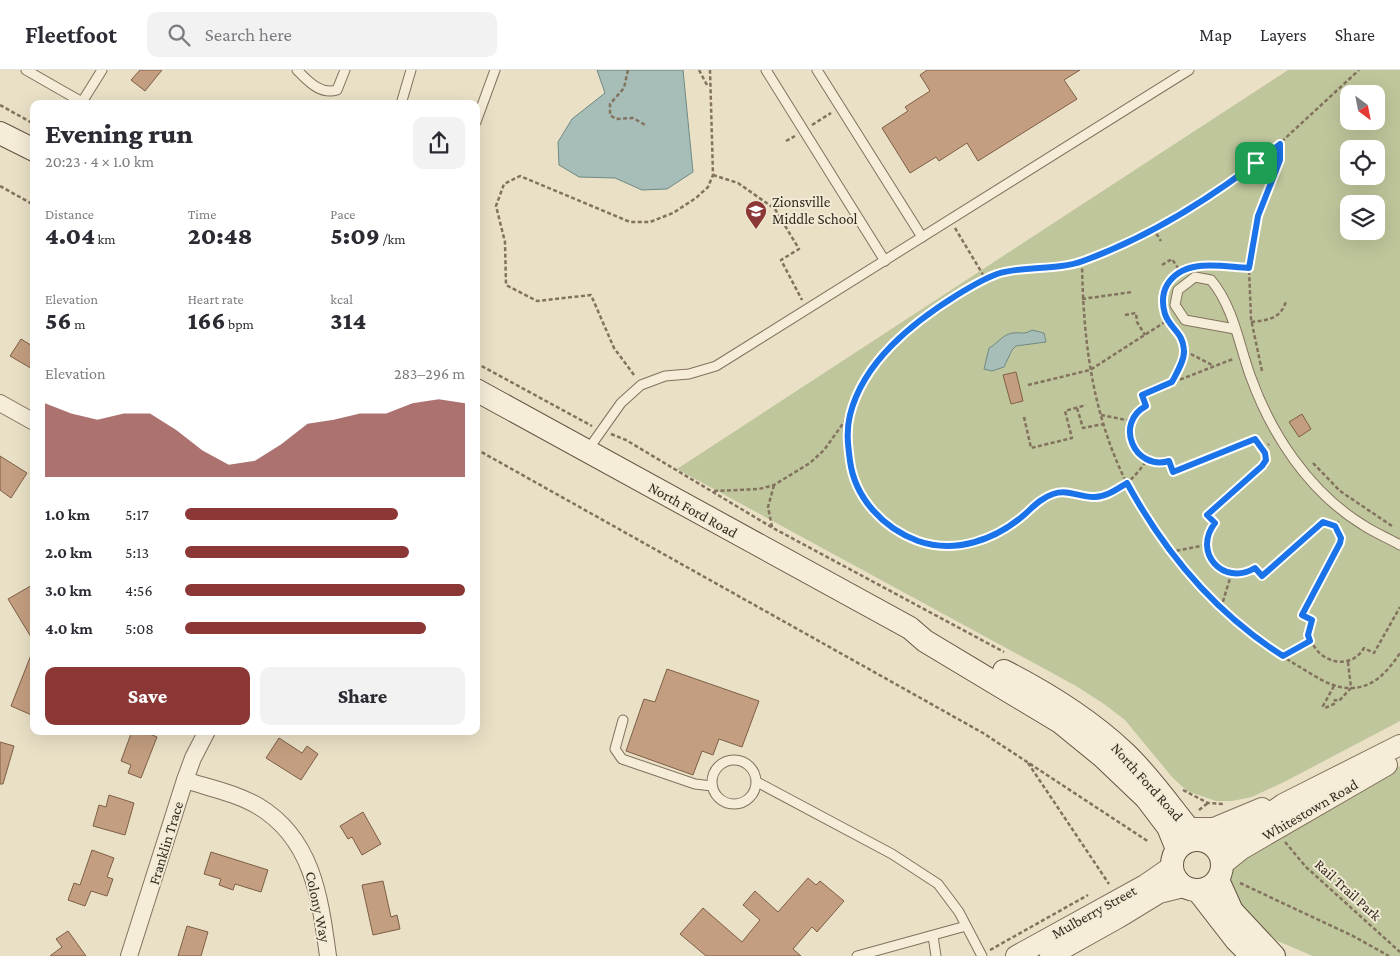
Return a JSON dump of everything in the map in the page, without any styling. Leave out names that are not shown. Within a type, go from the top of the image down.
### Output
[{"type":"main road","points":[[0,133],[30,148]]},
{"type":"main road","name":"North Ford Road","points":[[480,392],[910,628],[925,642],[1060,722],[1103,757],[1146,798],[1168,827],[1174,858]]},
{"type":"main road","name":"North Ford Road","points":[[910,628],[930,632],[1042,691],[1089,722],[1125,753],[1199,838]]},
{"type":"main road","points":[[1252,956],[1190,889],[1177,882],[1174,858],[1190,841],[1199,838],[1221,857],[1232,911],[1274,956]]},
{"type":"main road","points":[[1190,889],[1212,886],[1226,876]]},
{"type":"street","points":[[0,403],[30,420]]},
{"type":"street","name":"Franklin Trace","points":[[129,956],[185,780],[193,758],[205,735]]},
{"type":"street","name":"Whitestown Road","points":[[1199,838],[1240,835],[1283,804],[1400,744]]},
{"type":"street","name":"Whitestown Road","points":[[1226,876],[1242,849],[1400,758]]},
{"type":"street","name":"Colony Way","points":[[185,780],[258,806],[285,827],[298,842],[317,886],[328,956]]},
{"type":"street","name":"Whitestown Road","points":[[1199,838],[1214,828],[1266,806],[1283,804]]},
{"type":"street","name":"Mulberry Street","points":[[1016,956],[1145,885],[1174,858]]},
{"type":"street","name":"Mulberry Street","points":[[1050,956],[1159,893],[1190,889]]},
{"type":"lane","points":[[26,70],[78,100]]},
{"type":"lane","points":[[83,100],[102,70]]},
{"type":"lane","points":[[297,70],[319,89],[329,92],[337,90],[345,70]]},
{"type":"lane","points":[[402,100],[411,70]]},
{"type":"lane","points":[[480,111],[495,70]]},
{"type":"lane","points":[[766,70],[885,261]]},
{"type":"lane","points":[[817,70],[922,238]]},
{"type":"lane","points":[[587,451],[620,403],[641,385],[665,376],[689,374],[716,366],[1190,70]]},
{"type":"lane","points":[[1235,329],[1185,320],[1175,304],[1178,290],[1195,278],[1211,280],[1223,298],[1235,329],[1265,412],[1279,439],[1322,492],[1362,525],[1400,545]]},
{"type":"lane","points":[[624,720],[614,749],[622,759],[695,784],[712,786]]},
{"type":"lane","points":[[732,760],[740,760],[752,768],[757,782],[752,795],[747,801],[733,804],[719,799],[712,786],[712,779],[719,766],[732,760]]},
{"type":"lane","points":[[757,782],[892,854],[938,884],[966,926],[982,956]]},
{"type":"lane","points":[[857,956],[966,926]]},
{"type":"lane","points":[[933,936],[936,956]]},
{"type":"path","points":[[628,70],[624,88],[610,104],[610,115],[616,119],[633,118],[647,126]]},
{"type":"path","points":[[699,70],[709,89]]},
{"type":"path","points":[[641,385],[614,348],[591,295],[537,301],[506,285],[505,242],[496,206],[504,184],[520,176],[630,222],[650,222],[673,213],[696,198],[708,187],[713,175],[709,89],[710,70]]},
{"type":"path","points":[[712,491],[740,490],[774,485],[810,463],[824,450],[850,414],[864,384],[883,354],[932,311],[985,278],[1019,268],[1082,262],[1153,228],[1220,190],[1280,144],[1359,70]]},
{"type":"path","points":[[0,106],[30,122]]},
{"type":"path","points":[[786,141],[840,107]]},
{"type":"path","points":[[1263,374],[1251,322],[1249,268],[1258,216],[1280,160],[1280,144]]},
{"type":"path","points":[[713,175],[738,183],[775,209],[799,249],[781,260],[806,309]]},
{"type":"path","points":[[0,186],[30,203]]},
{"type":"path","points":[[955,228],[985,278]]},
{"type":"path","points":[[1153,228],[1160,241]]},
{"type":"path","points":[[1162,265],[1172,259],[1180,271]]},
{"type":"path","points":[[1082,262],[1082,299],[1090,370],[1104,424],[1127,483],[1145,515],[1170,552],[1195,583],[1254,637],[1334,686],[1351,688],[1377,680],[1400,653]]},
{"type":"path","points":[[1196,266],[1249,268]]},
{"type":"path","points":[[1172,382],[1185,351],[1181,333],[1168,320],[1163,304],[1163,295],[1171,278],[1189,267]]},
{"type":"path","points":[[1082,299],[1132,292]]},
{"type":"path","points":[[1251,322],[1276,317],[1281,313],[1286,301]]},
{"type":"path","points":[[1125,315],[1136,314],[1137,322],[1145,335]]},
{"type":"path","points":[[1028,385],[1090,370],[1168,320]]},
{"type":"path","points":[[1185,351],[1214,366]]},
{"type":"path","points":[[1233,358],[1142,395],[1146,406],[1135,414],[1131,421],[1132,439],[1140,456],[1157,463],[1169,461],[1173,472],[1255,439],[1263,449],[1266,460],[1262,466],[1207,515],[1215,523],[1207,535],[1206,545],[1213,560],[1222,570],[1231,574],[1243,574],[1255,568],[1262,576],[1323,522],[1335,526],[1341,538],[1340,543],[1302,615],[1312,620],[1308,635],[1315,649],[1321,654],[1337,662],[1348,662],[1356,658],[1364,648],[1374,653],[1399,612],[1400,607]]},
{"type":"path","points":[[480,365],[585,424]]},
{"type":"path","points":[[1024,417],[1031,448],[1072,438],[1065,410],[1086,405]]},
{"type":"path","points":[[1076,408],[1082,428],[1104,424]]},
{"type":"path","points":[[850,414],[847,436],[852,472],[862,496],[878,516],[892,528],[906,536],[928,544],[948,545],[978,542],[996,535],[1010,526],[1046,496],[1066,492],[1094,497],[1102,496],[1127,483],[1141,470],[1146,460]]},
{"type":"path","points":[[1101,415],[1131,421]]},
{"type":"path","points":[[626,440],[772,528],[1007,654]]},
{"type":"path","points":[[1263,449],[1269,444]]},
{"type":"path","points":[[480,451],[983,733],[1149,842]]},
{"type":"path","points":[[1313,462],[1340,491],[1397,529]]},
{"type":"path","points":[[772,528],[768,507],[774,485]]},
{"type":"path","points":[[1335,526],[1339,521]]},
{"type":"path","points":[[1170,552],[1206,545]]},
{"type":"path","points":[[1221,608],[1231,574]]},
{"type":"path","points":[[1283,656],[1310,641]]},
{"type":"path","points":[[1334,686],[1323,706],[1325,708],[1334,704],[1335,700],[1339,701],[1351,688],[1348,662]]},
{"type":"path","points":[[1027,761],[1109,884]]},
{"type":"path","points":[[1179,788],[1201,801],[1224,804]]},
{"type":"path","name":"Rail Trail Park","points":[[1284,841],[1306,867],[1400,952]]},
{"type":"path","points":[[1226,876],[1352,936],[1389,956]]},
{"type":"path","points":[[1101,888],[1117,880]]},
{"type":"path","points":[[982,956],[1053,913],[1093,893]]},
{"type":"green space","points":[[1288,70],[1400,70],[1400,721],[1252,797],[1232,801],[1216,801],[1187,791],[1172,777],[1125,720],[1076,686],[677,469]]},
{"type":"green space","points":[[1400,766],[1400,956],[1313,956],[1259,933],[1226,883],[1239,860],[1294,825]]},
{"type":"water","points":[[597,70],[683,70],[693,172],[667,189],[642,190],[615,178],[579,177],[559,165],[558,142],[572,119],[605,93]]},
{"type":"water","points":[[1032,330],[1044,333],[1046,342],[1016,346],[1004,367],[992,371],[984,369],[989,348],[1009,334],[1025,333]]},
{"type":"building","points":[[140,70],[162,70],[145,91],[131,80]]},
{"type":"building","points":[[927,70],[1080,70],[1064,80],[1077,99],[978,161],[967,143],[939,161],[936,157],[910,173],[882,128],[908,111],[905,107],[930,91],[920,75]]},
{"type":"building","points":[[21,339],[30,345],[30,368],[10,356]]},
{"type":"building","points":[[1016,372],[1023,401],[1011,404],[1003,375]]},
{"type":"building","points":[[1302,414],[1311,429],[1299,437],[1289,422]]},
{"type":"building","points":[[0,456],[27,473],[11,498],[0,490]]},
{"type":"building","points":[[30,586],[30,635],[8,599]]},
{"type":"building","points":[[30,658],[30,714],[11,706]]},
{"type":"building","points":[[667,669],[759,701],[742,747],[719,739],[713,755],[702,751],[693,775],[626,751],[644,699],[655,702]]},
{"type":"building","points":[[131,735],[152,735],[157,737],[141,778],[128,773],[131,765],[121,761]]},
{"type":"building","points":[[279,738],[302,753],[307,746],[318,754],[301,780],[266,758]]},
{"type":"building","points":[[0,742],[14,746],[3,784],[0,784]]},
{"type":"building","points":[[109,795],[134,803],[125,835],[93,826],[99,805],[106,807]]},
{"type":"building","points":[[363,812],[381,844],[362,855],[352,837],[348,839],[340,826]]},
{"type":"building","points":[[92,850],[114,858],[107,877],[113,879],[107,896],[91,891],[85,906],[68,900],[74,883],[80,885]]},
{"type":"building","points":[[211,852],[268,870],[261,892],[235,884],[233,890],[219,885],[221,879],[204,874]]},
{"type":"building","points":[[808,878],[816,885],[820,881],[844,901],[817,932],[812,927],[793,949],[801,956],[706,956],[680,934],[703,908],[742,942],[760,920],[743,905],[755,891],[778,912]]},
{"type":"building","points":[[383,881],[391,917],[397,915],[400,929],[373,935],[362,885]]},
{"type":"building","points":[[187,926],[208,932],[201,956],[178,956]]},
{"type":"building","points":[[68,931],[86,956],[50,956],[62,947],[56,939]]},
{"type":"place","name":"Zionsville Middle School","points":[[756,230]]},
{"type":"route","points":[[1280,144],[1280,160],[1263,198],[1253,235],[1249,268],[1189,267],[1171,278],[1163,295],[1163,304],[1168,320],[1181,333],[1181,342],[1185,351],[1172,382],[1142,395],[1146,406],[1135,414],[1129,427],[1135,448],[1140,456],[1152,463],[1169,461],[1173,472],[1255,439],[1263,449],[1266,460],[1262,466],[1207,515],[1215,523],[1207,535],[1206,549],[1222,570],[1231,574],[1243,574],[1255,568],[1262,576],[1323,522],[1335,526],[1341,538],[1340,543],[1302,615],[1312,620],[1308,635],[1310,641],[1283,656],[1254,637],[1201,588],[1177,562],[1145,515],[1127,483],[1102,496],[1094,497],[1066,492],[1046,496],[1010,526],[996,535],[978,542],[964,544],[935,545],[921,542],[892,528],[878,516],[858,488],[852,472],[847,436],[850,414],[856,400],[873,368],[883,354],[932,311],[985,278],[1019,268],[1082,262],[1188,210],[1220,190],[1256,163],[1280,144]]}]
